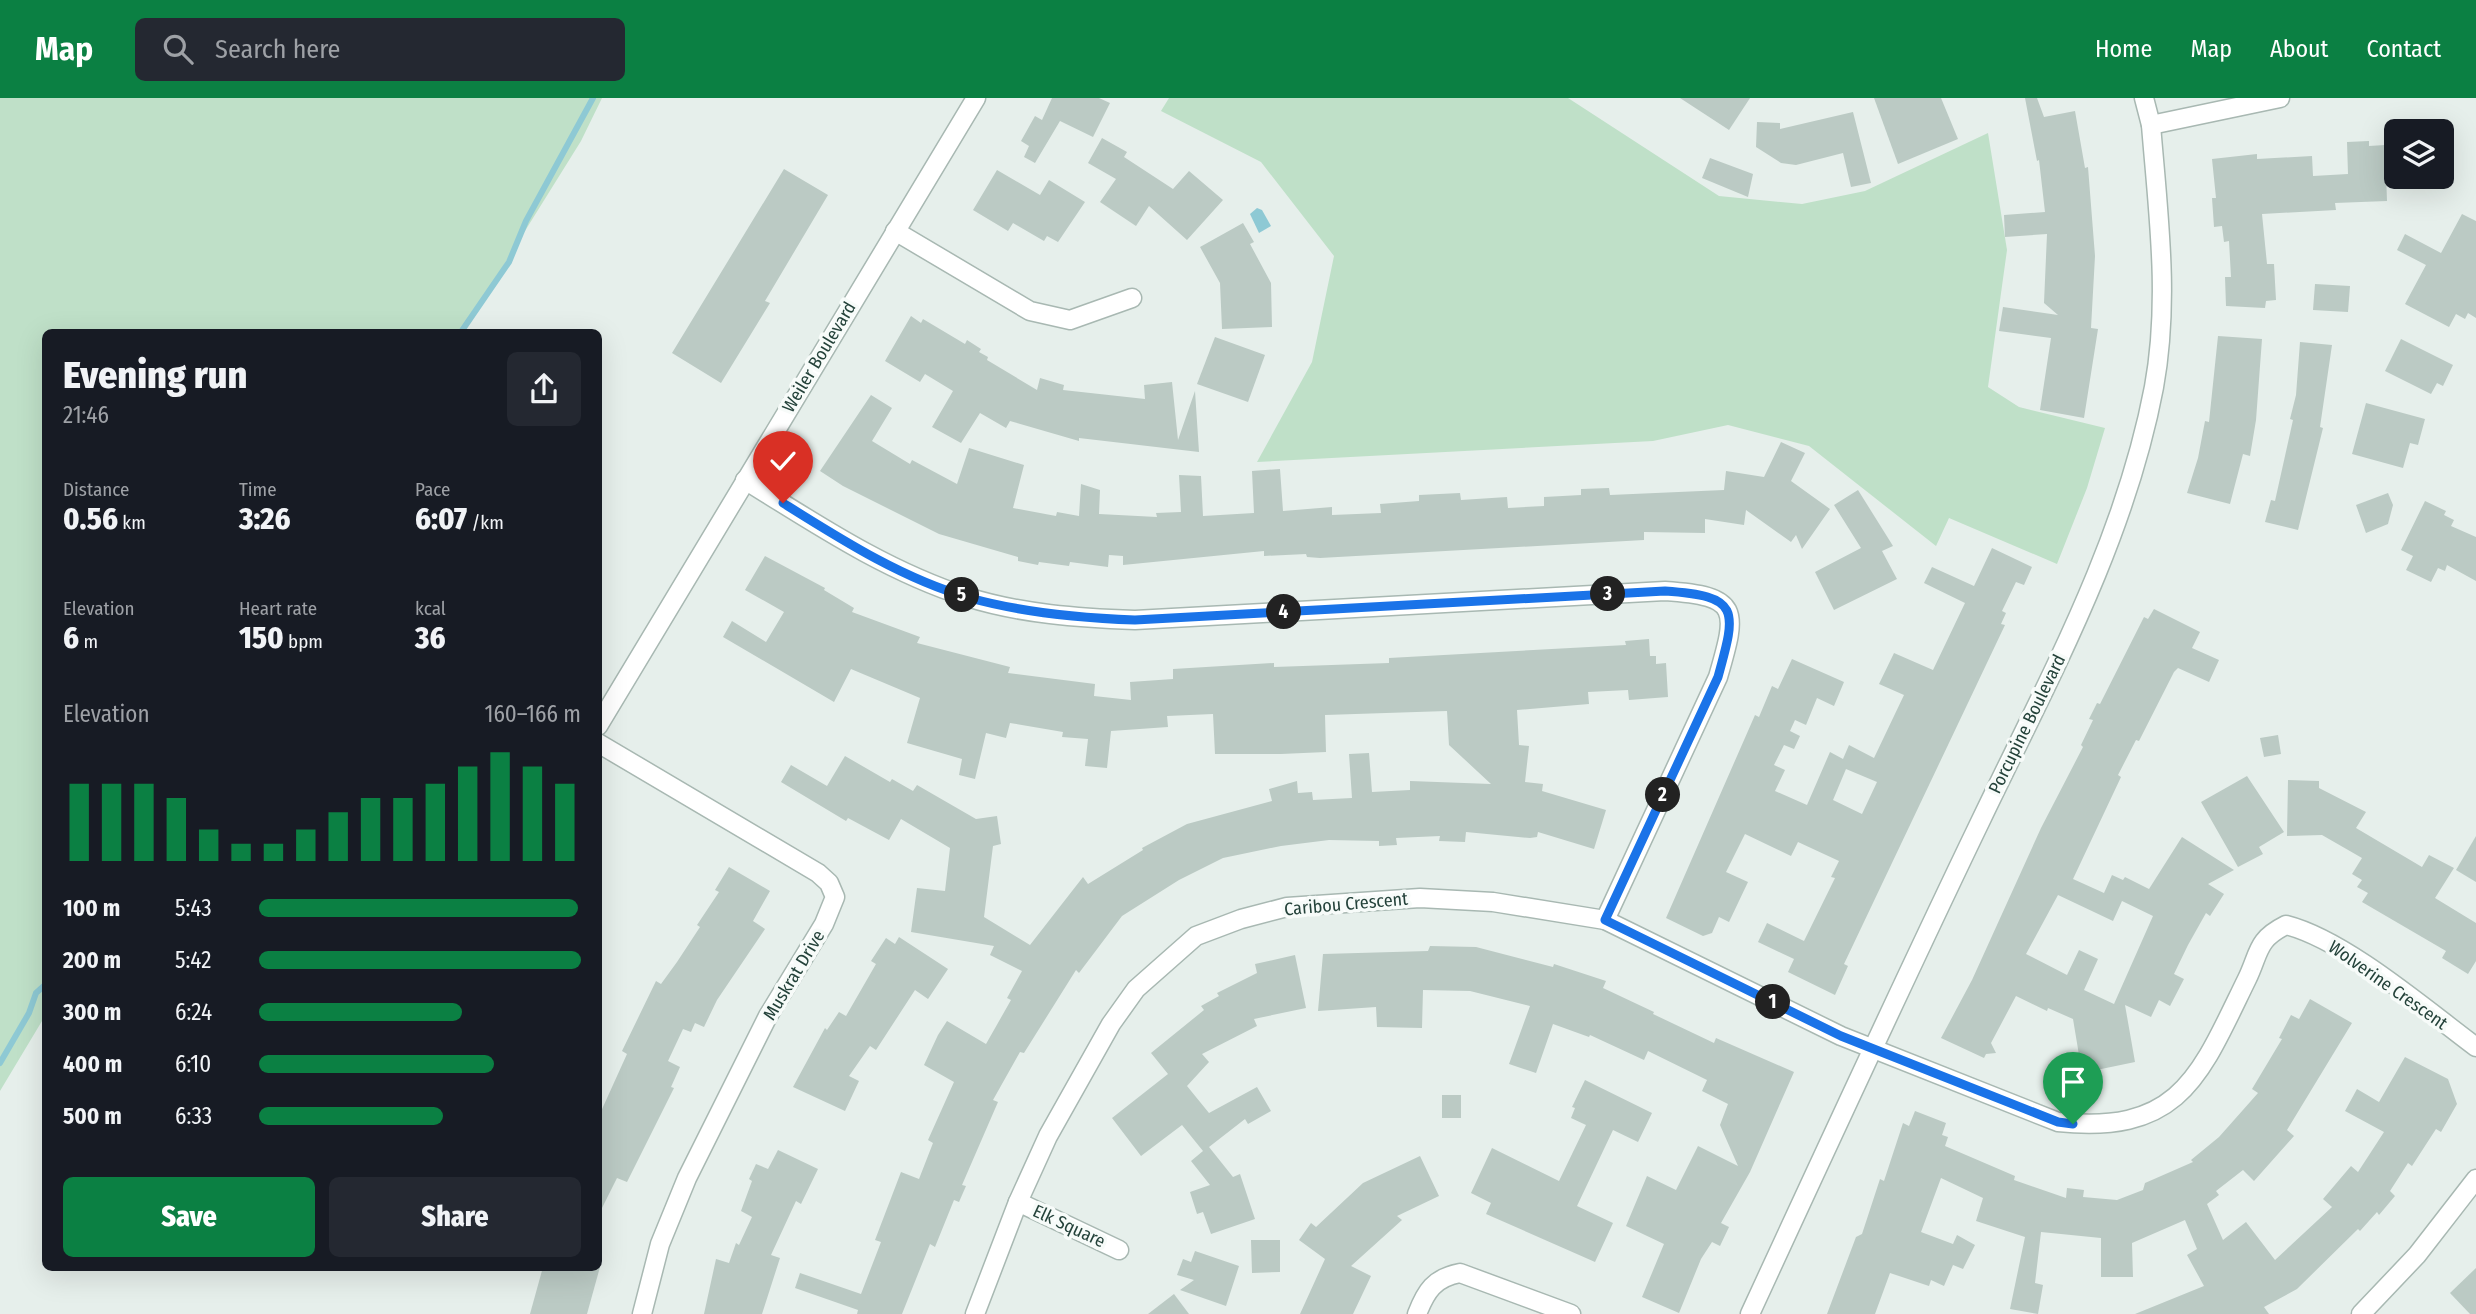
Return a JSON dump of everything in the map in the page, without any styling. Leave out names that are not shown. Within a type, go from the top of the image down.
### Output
[{"type":"street","name":"Weiler Boulevard","points":[[602,719],[976,98]]},
{"type":"street","name":"Porcupine Boulevard","points":[[1750,1314],[1872,1048],[2095,579],[2134,473],[2154,386],[2163,289],[2151,125],[2144,98]]},
{"type":"street","points":[[2151,125],[2280,98]]},
{"type":"street","points":[[895,231],[1030,311],[1070,320],[1132,298]]},
{"type":"street","points":[[745,480],[862,551],[925,582],[968,597],[1050,614],[1135,620],[1665,591],[1704,593],[1719,600],[1727,609],[1729,640],[1718,677],[1605,920]]},
{"type":"street","name":"Muskrat Drive","points":[[602,745],[818,873],[829,883],[835,897],[824,924],[768,1016],[687,1178],[660,1244],[642,1314]]},
{"type":"street","name":"Caribou Crescent","points":[[975,1314],[1018,1202],[1048,1136],[1111,1024],[1136,989],[1196,936],[1241,919],[1287,907],[1420,898],[1493,902],[1605,920],[1872,1048]]},
{"type":"street","name":"Wolverine Crescent","points":[[1872,1048],[2058,1122],[2091,1125],[2123,1123],[2155,1110],[2192,1081],[2211,1053],[2249,974],[2258,946],[2270,933],[2286,925],[2304,929],[2347,953],[2476,1047]]},
{"type":"street","points":[[2361,1314],[2417,1255],[2476,1179]]},
{"type":"street","name":"Elk Square","points":[[1018,1202],[1119,1250]]},
{"type":"street","points":[[1417,1314],[1426,1291],[1443,1277],[1460,1273],[1571,1314]]},
{"type":"green space","points":[[0,98],[602,98],[581,141],[464,329],[42,329],[42,1021],[0,1091]]},
{"type":"green space","points":[[1169,98],[1568,98],[1719,196],[1802,204],[1865,191],[1988,133],[2007,250],[1988,387],[2019,407],[2105,428],[2087,488],[2057,564],[1949,518],[1936,546],[1809,446],[1728,425],[1653,441],[1257,462],[1312,362],[1334,256],[1261,162],[1161,111]]},
{"type":"water","points":[[1257,208],[1262,210],[1271,226],[1259,233],[1250,214]]},
{"type":"building","points":[[1052,98],[1099,98],[1110,103],[1093,137],[1060,121],[1035,163],[1024,157],[1029,146],[1021,141],[1035,116],[1042,120]]},
{"type":"building","points":[[1680,98],[1750,98],[1729,130]]},
{"type":"building","points":[[1874,98],[1941,98],[1958,139],[1898,164]]},
{"type":"building","points":[[2025,98],[2037,98],[2044,117],[2075,111],[2085,168],[2088,167],[2095,256],[2091,328],[2098,329],[2084,418],[2040,410],[2051,338],[1999,331],[2003,307],[2058,315],[2044,303],[2047,234],[2005,237],[2004,215],[2045,212],[2039,160],[2037,161]]},
{"type":"building","points":[[1853,112],[1871,183],[1851,187],[1843,153],[1796,165],[1781,163],[1756,147],[1757,122],[1780,123],[1780,129]]},
{"type":"building","points":[[1102,138],[1127,152],[1124,157],[1173,189],[1189,171],[1223,200],[1187,240],[1149,206],[1136,226],[1100,202],[1116,179],[1088,163]]},
{"type":"building","points":[[2369,141],[2369,146],[2384,145],[2384,189],[2387,189],[2387,201],[2335,203],[2336,210],[2262,214],[2267,264],[2274,264],[2276,300],[2266,301],[2265,308],[2226,306],[2225,277],[2231,277],[2229,241],[2224,242],[2222,226],[2214,227],[2212,198],[2216,198],[2212,159],[2257,154],[2257,159],[2312,156],[2313,176],[2348,174],[2347,142]]},
{"type":"building","points":[[1710,158],[1753,174],[1748,197],[1702,178]]},
{"type":"building","points":[[784,169],[828,195],[765,301],[770,303],[721,383],[672,353]]},
{"type":"building","points":[[997,170],[1040,195],[1049,180],[1085,202],[1058,242],[1047,236],[1044,241],[1013,223],[1008,231],[973,210]]},
{"type":"building","points":[[2462,214],[2476,221],[2476,318],[2468,313],[2465,319],[2456,314],[2449,327],[2405,304],[2426,265],[2397,250],[2405,234],[2441,253]]},
{"type":"building","points":[[1243,223],[1254,242],[1250,244],[1271,283],[1272,327],[1222,329],[1220,283],[1200,247]]},
{"type":"building","points":[[2315,284],[2350,286],[2348,312],[2313,310]]},
{"type":"building","points":[[911,316],[921,323],[923,319],[965,344],[967,340],[981,349],[979,352],[988,357],[987,360],[1037,390],[1040,378],[1064,385],[1063,390],[1145,399],[1144,385],[1172,382],[1178,440],[1195,391],[1199,452],[1079,438],[1079,441],[1010,421],[1006,428],[980,413],[961,443],[932,427],[953,391],[925,374],[920,382],[885,361]]},
{"type":"building","points":[[2218,336],[2262,339],[2256,420],[2250,456],[2243,454],[2230,504],[2187,493],[2198,458],[2205,421],[2209,422]]},
{"type":"building","points":[[1215,337],[1265,355],[1248,402],[1197,384]]},
{"type":"building","points":[[2401,339],[2453,365],[2443,386],[2437,383],[2431,394],[2385,371]]},
{"type":"building","points":[[2300,342],[2332,345],[2320,427],[2323,428],[2298,530],[2265,522],[2271,500],[2275,501],[2293,420],[2290,419],[2296,395]]},
{"type":"building","points":[[871,395],[892,408],[872,441],[910,464],[912,460],[957,484],[969,448],[1024,465],[1013,508],[1056,516],[1057,512],[1079,516],[1081,484],[1100,490],[1099,514],[1157,517],[1156,513],[1181,512],[1179,475],[1201,476],[1203,516],[1254,513],[1252,471],[1280,469],[1283,511],[1332,507],[1332,515],[1381,513],[1380,504],[1419,501],[1419,495],[1460,493],[1461,500],[1507,497],[1508,508],[1544,506],[1544,497],[1581,495],[1581,489],[1609,488],[1610,495],[1724,490],[1726,471],[1764,477],[1781,442],[1805,453],[1791,481],[1830,509],[1802,549],[1796,535],[1791,542],[1746,510],[1744,525],[1705,519],[1705,533],[1644,532],[1644,540],[1320,558],[1307,557],[1306,554],[1264,556],[1264,551],[1123,565],[1123,556],[1109,555],[1108,567],[1070,562],[1069,566],[1039,562],[1038,565],[1018,561],[1018,557],[939,534],[843,486],[820,471]]},
{"type":"building","points":[[2366,403],[2425,419],[2418,445],[2410,443],[2403,468],[2352,454]]},
{"type":"building","points":[[1858,490],[1893,546],[1882,551],[1897,579],[1834,610],[1815,572],[1861,548],[1834,505]]},
{"type":"building","points":[[2388,493],[2393,505],[2388,524],[2366,533],[2356,505]]},
{"type":"building","points":[[2425,501],[2446,511],[2444,515],[2454,520],[2451,526],[2476,537],[2476,581],[2447,565],[2445,571],[2438,568],[2431,582],[2406,570],[2413,556],[2401,550]]},
{"type":"building","points":[[1992,548],[2032,567],[2024,585],[2016,582],[2002,611],[2006,613],[2001,624],[2005,625],[1844,964],[1848,966],[1835,995],[1788,972],[1794,959],[1758,942],[1767,923],[1804,941],[1835,878],[1831,877],[1839,861],[1798,842],[1791,856],[1745,834],[1726,872],[1748,882],[1729,922],[1719,917],[1712,933],[1703,936],[1666,918],[1755,715],[1759,717],[1772,686],[1778,689],[1792,659],[1844,682],[1834,706],[1817,698],[1806,725],[1795,720],[1790,731],[1800,736],[1794,749],[1784,745],[1774,765],[1785,770],[1775,791],[1807,805],[1830,752],[1843,759],[1849,745],[1874,758],[1904,695],[1879,684],[1894,653],[1933,670],[1965,603],[1924,583],[1932,567],[1974,586]],"holes":[[[1846,769],[1877,782],[1862,814],[1833,800]]]},
{"type":"building","points":[[765,556],[825,588],[824,590],[854,608],[852,612],[920,637],[917,643],[1010,667],[1008,673],[1095,684],[1094,696],[1131,700],[1130,682],[1173,679],[1173,669],[1274,663],[1274,667],[1389,663],[1389,658],[1626,645],[1625,641],[1649,639],[1650,656],[1656,656],[1656,664],[1666,663],[1668,697],[1629,700],[1628,690],[1588,692],[1589,704],[1517,710],[1519,745],[1529,746],[1525,782],[1543,784],[1542,791],[1606,810],[1594,849],[1538,832],[1537,837],[1530,838],[1466,832],[1465,842],[1439,841],[1440,836],[1396,838],[1397,845],[1379,846],[1379,841],[1329,840],[1281,846],[1223,858],[1179,880],[1122,916],[1079,973],[1076,970],[1024,1053],[1020,1052],[993,1100],[998,1102],[962,1185],[966,1186],[959,1202],[954,1200],[935,1247],[930,1244],[902,1314],[857,1314],[858,1310],[795,1288],[800,1273],[861,1294],[881,1242],[875,1240],[901,1172],[919,1179],[933,1143],[928,1140],[954,1082],[924,1065],[938,1035],[947,1021],[986,1044],[1011,1000],[1007,998],[1022,971],[990,955],[994,946],[911,932],[917,888],[945,891],[950,848],[901,819],[889,840],[848,818],[846,821],[781,782],[791,765],[827,786],[845,756],[890,782],[892,779],[913,791],[917,785],[976,819],[997,816],[1001,844],[993,846],[984,917],[1030,945],[1083,877],[1088,884],[1143,850],[1142,848],[1187,824],[1272,801],[1269,789],[1297,781],[1298,793],[1312,792],[1313,800],[1352,798],[1349,754],[1369,753],[1372,792],[1410,790],[1410,781],[1491,784],[1449,745],[1447,711],[1325,715],[1326,752],[1281,754],[1215,754],[1213,714],[1167,716],[1168,727],[1111,731],[1107,768],[1085,766],[1088,739],[1062,737],[1063,732],[1010,723],[1006,738],[986,733],[975,779],[959,775],[962,759],[907,743],[920,698],[851,669],[834,702],[723,637],[732,621],[766,642],[784,612],[745,590]]},
{"type":"building","points":[[2154,609],[2200,632],[2192,648],[2219,660],[2209,682],[2178,668],[2174,672],[2139,741],[2136,740],[2118,775],[2121,777],[2073,879],[2104,893],[2112,875],[2123,880],[2125,877],[2149,889],[2182,837],[2234,870],[2208,884],[2224,894],[2210,916],[2206,913],[2174,974],[2184,979],[2170,1006],[2159,1000],[2151,1017],[2125,1005],[2135,1062],[2082,1073],[2073,1019],[2048,1008],[2047,1011],[2016,996],[1991,1043],[1996,1053],[1986,1054],[1984,1058],[1941,1038],[1972,980],[2041,828],[2083,747],[2081,745],[2093,720],[2089,719],[2097,703],[2100,704],[2144,617],[2148,619]],"holes":[[[2058,895],[2113,921],[2122,901],[2153,916],[2114,1004],[2084,990],[2098,959],[2079,950],[2067,975],[2026,954]]]},
{"type":"building","points":[[2278,735],[2281,754],[2264,757],[2260,738]]},
{"type":"building","points":[[2247,776],[2284,832],[2259,847],[2263,854],[2238,867],[2201,802]]},
{"type":"building","points":[[2288,780],[2319,781],[2319,788],[2366,812],[2356,828],[2422,867],[2429,855],[2454,868],[2435,898],[2476,923],[2476,961],[2468,974],[2442,958],[2446,951],[2362,902],[2368,893],[2357,887],[2362,880],[2352,874],[2362,858],[2322,835],[2287,836]]},
{"type":"building","points":[[2476,836],[2476,882],[2456,870]]},
{"type":"building","points":[[729,867],[770,891],[753,921],[765,929],[717,1000],[704,1027],[695,1023],[691,1032],[683,1029],[668,1061],[680,1067],[671,1087],[674,1088],[627,1182],[617,1178],[602,1208],[602,1109],[627,1054],[622,1051],[656,981],[661,984],[700,927],[697,925],[719,892],[715,890]]},
{"type":"building","points":[[899,937],[948,969],[928,999],[915,990],[876,1050],[870,1046],[849,1076],[859,1081],[845,1111],[793,1087],[825,1028],[827,1030],[839,1012],[846,1016],[876,964],[871,961],[886,938],[895,944]]},
{"type":"building","points":[[1430,946],[1476,947],[1553,967],[1554,964],[1606,981],[1603,988],[1654,1012],[1653,1014],[1714,1043],[1716,1038],[1794,1072],[1750,1172],[1721,1223],[1729,1227],[1720,1246],[1712,1242],[1701,1259],[1679,1313],[1642,1297],[1664,1244],[1626,1226],[1647,1176],[1676,1190],[1698,1146],[1738,1166],[1720,1125],[1728,1104],[1702,1091],[1707,1080],[1648,1051],[1644,1060],[1590,1035],[1589,1037],[1553,1024],[1536,1073],[1509,1064],[1530,1006],[1470,991],[1423,990],[1422,1028],[1377,1027],[1376,1007],[1318,1011],[1323,954],[1428,951]]},
{"type":"building","points":[[1295,955],[1306,1008],[1254,1019],[1257,1026],[1202,1054],[1209,1062],[1187,1086],[1209,1113],[1257,1087],[1271,1111],[1248,1124],[1245,1119],[1209,1147],[1233,1177],[1240,1174],[1255,1219],[1211,1234],[1203,1212],[1197,1214],[1190,1192],[1210,1185],[1191,1161],[1203,1151],[1182,1125],[1141,1156],[1112,1118],[1168,1074],[1151,1053],[1204,1010],[1201,1006],[1219,996],[1217,993],[1257,973],[1255,964]]},
{"type":"building","points":[[2310,999],[2352,1023],[2287,1130],[2294,1136],[2254,1181],[2243,1170],[2216,1191],[2219,1195],[2207,1204],[2223,1240],[2246,1222],[2275,1260],[2332,1207],[2323,1199],[2351,1166],[2358,1172],[2384,1132],[2345,1111],[2357,1089],[2379,1102],[2405,1057],[2448,1079],[2457,1104],[2441,1132],[2436,1129],[2412,1166],[2408,1163],[2390,1191],[2395,1196],[2379,1215],[2377,1212],[2360,1231],[2358,1229],[2297,1289],[2264,1307],[2269,1314],[2135,1314],[2204,1286],[2187,1255],[2197,1249],[2185,1220],[2132,1243],[2133,1277],[2101,1277],[2101,1238],[2041,1232],[2035,1283],[2043,1285],[2038,1314],[2010,1309],[2025,1237],[1976,1221],[1983,1198],[1941,1178],[1921,1232],[1953,1244],[1957,1235],[1975,1245],[1963,1269],[1953,1265],[1944,1286],[1931,1280],[1929,1286],[1890,1273],[1875,1314],[1827,1314],[1856,1237],[1862,1234],[1880,1179],[1884,1181],[1903,1123],[1909,1126],[1915,1111],[1946,1123],[1942,1135],[1948,1137],[1945,1146],[2015,1176],[2014,1180],[2066,1198],[2067,1188],[2084,1190],[2083,1197],[2117,1200],[2143,1190],[2145,1183],[2193,1162],[2191,1160],[2219,1137],[2258,1093],[2252,1089],[2282,1039],[2279,1038],[2291,1015],[2299,1019]]},
{"type":"building","points":[[1585,1080],[1652,1113],[1638,1142],[1613,1130],[1577,1206],[1613,1223],[1595,1262],[1486,1214],[1491,1203],[1471,1193],[1492,1148],[1559,1181],[1586,1125],[1571,1118],[1575,1108],[1572,1107]]},
{"type":"building","points":[[1442,1095],[1461,1095],[1461,1118],[1442,1118]]},
{"type":"building","points":[[778,1150],[818,1169],[801,1204],[796,1201],[771,1255],[780,1258],[762,1314],[704,1314],[716,1259],[729,1263],[736,1243],[739,1245],[752,1217],[741,1211],[752,1181],[749,1179],[756,1164],[768,1169]]},
{"type":"building","points":[[1420,1156],[1439,1196],[1397,1216],[1402,1220],[1351,1266],[1371,1276],[1353,1314],[1300,1314],[1325,1259],[1299,1240],[1311,1223],[1316,1227],[1363,1183]]},
{"type":"building","points":[[1251,1240],[1280,1240],[1280,1272],[1252,1273]]},
{"type":"building","points":[[1195,1251],[1239,1266],[1226,1306],[1180,1290],[1194,1280],[1177,1275],[1183,1259],[1191,1262]]},
{"type":"building","points":[[2476,1268],[2476,1314],[2470,1314],[2450,1293]]},
{"type":"building","points":[[542,1271],[599,1271],[587,1314],[530,1314]]},
{"type":"building","points":[[1174,1294],[1189,1314],[1148,1314]]},
{"type":"waterway","points":[[463,329],[509,262],[526,221],[593,98]]},
{"type":"waterway","points":[[0,1063],[29,1013],[36,993],[42,988]]},
{"type":"route","points":[[783,503],[862,551],[925,582],[1000,605],[1073,617],[1135,620],[1665,591],[1704,593],[1719,600],[1727,609],[1729,640],[1718,677],[1605,920],[1841,1036],[1908,1060],[2058,1122],[2073,1124]]}]
